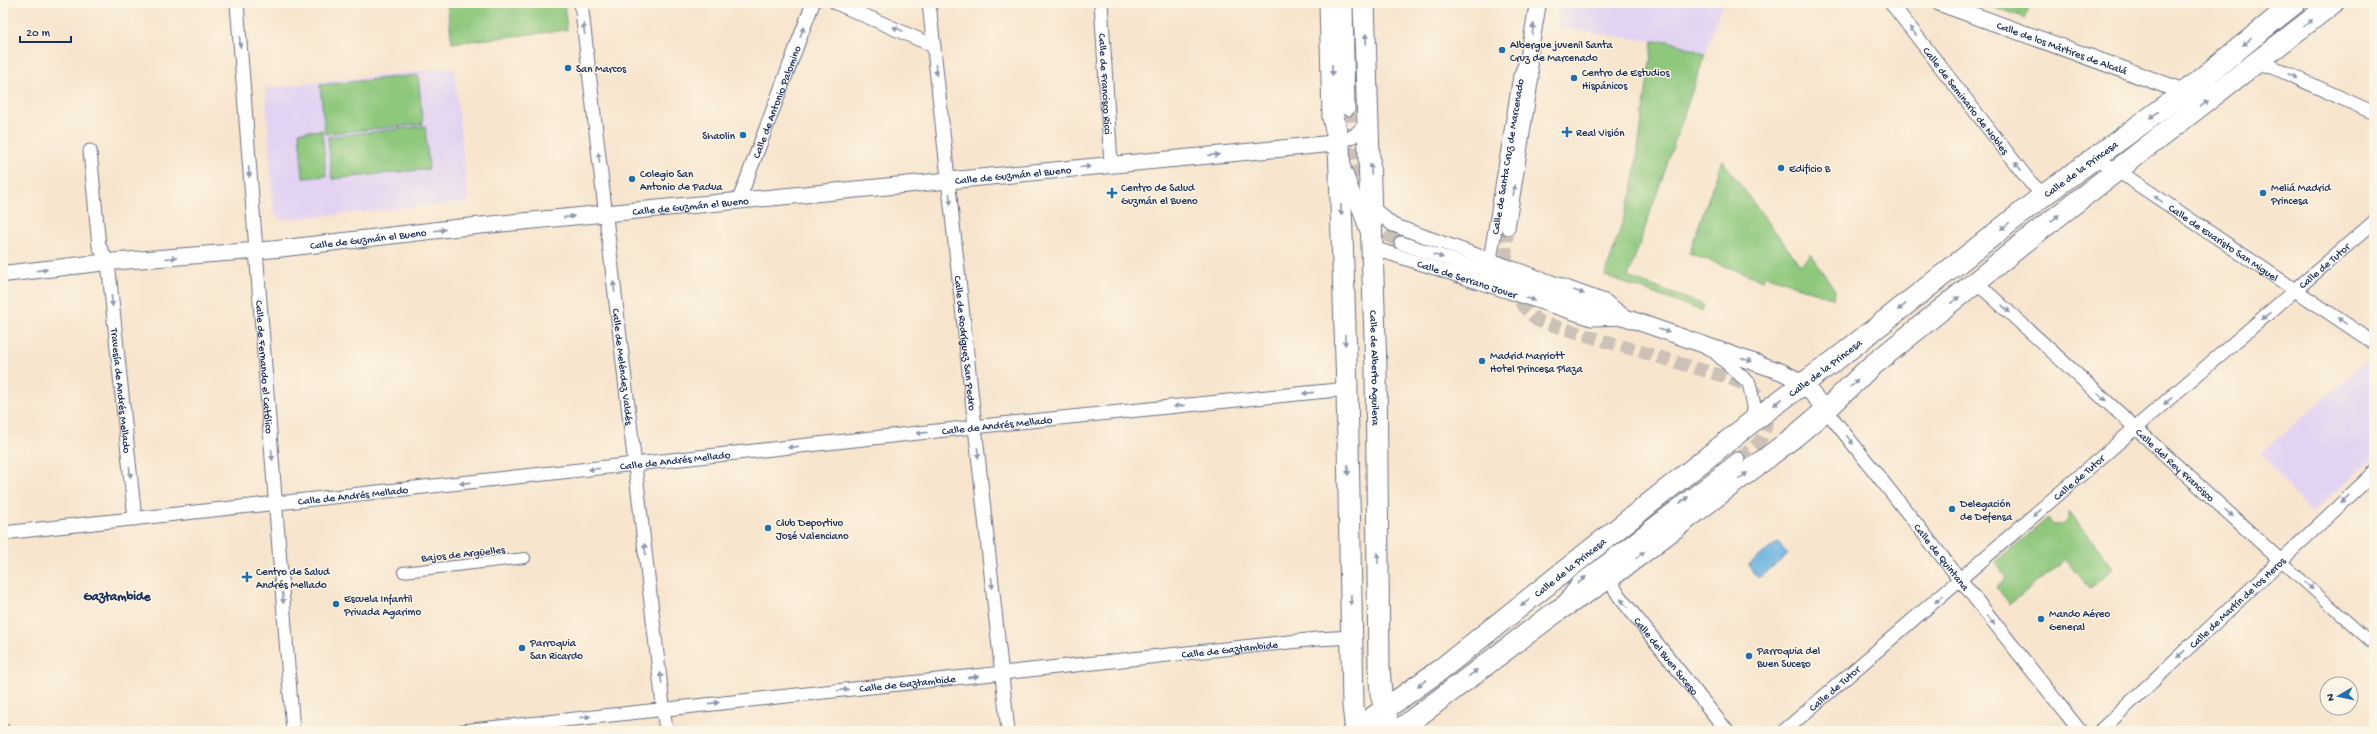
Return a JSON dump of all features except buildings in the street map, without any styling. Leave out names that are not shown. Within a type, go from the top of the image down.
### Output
[{"type":"main road","points":[[1330,3],[1333,117],[1339,143],[1347,389],[1353,711],[1355,730]]},
{"type":"main road","name":"Calle de Alberto Aguilera","points":[[1364,3],[1370,120],[1373,248],[1379,671],[1390,731]]},
{"type":"main road","name":"Calle de la Princesa","points":[[1355,730],[1385,710],[1536,594],[1609,534],[1753,421],[2044,195],[2185,92],[2295,3]]},
{"type":"main road","name":"Calle de la Princesa","points":[[1398,731],[1557,610],[1609,578],[1826,410],[1868,369],[1977,283],[2036,233],[2256,65],[2333,3]]},
{"type":"street","name":"Calle de Fernando el Católico","points":[[237,3],[292,731]]},
{"type":"street","name":"Calle de Meléndez Valdés","points":[[581,3],[666,731]]},
{"type":"street","name":"Calle de Antonio Palomino","points":[[739,200],[813,3]]},
{"type":"street","points":[[836,3],[934,46]]},
{"type":"street","name":"Calle de Rodríguez San Pedro","points":[[929,3],[1008,731]]},
{"type":"street","name":"Calle de Francisco Ricci","points":[[1101,3],[1111,164]]},
{"type":"street","points":[[1346,3],[1348,109]]},
{"type":"street","name":"Calle de Santa Cruz de Marcenado","points":[[1490,260],[1520,76],[1529,55],[1538,3]]},
{"type":"street","name":"Calle de Seminario de Nobles","points":[[1891,3],[2030,182],[2044,195]]},
{"type":"street","name":"Calle de los Mártires de Alcalá","points":[[1940,3],[2185,92]]},
{"type":"street","name":"Calle de Santa Cruz de Marcenado","points":[[1508,228],[1532,76],[1529,55]]},
{"type":"street","points":[[2256,65],[2273,67],[2374,113]]},
{"type":"street","name":"Calle de Guzmán el Bueno","points":[[3,274],[108,262],[255,251],[606,213],[1339,143],[1355,134],[1370,120]]},
{"type":"street","points":[[1339,143],[1350,186],[1373,248]]},
{"type":"street","points":[[90,151],[99,246],[108,262]]},
{"type":"street","name":"Calle de Evaristo San Miguel","points":[[2091,160],[2100,161],[2118,171],[2374,343]]},
{"type":"street","name":"Calle de Serrano Jover","points":[[1350,186],[1372,208],[1393,225],[1605,301],[1627,318]]},
{"type":"street","name":"Calle de Tutor","points":[[1784,731],[2136,429],[2374,222]]},
{"type":"street","name":"Calle de Serrano Jover","points":[[1401,243],[1627,318],[1782,372],[1803,383]]},
{"type":"street","name":"Calle de Serrano Jover","points":[[1373,248],[1592,319],[1627,318]]},
{"type":"street","name":"Travesía de Andrés Mellado","points":[[108,262],[134,519]]},
{"type":"street","name":"Calle del Rey Francisco","points":[[1977,283],[2374,645]]},
{"type":"street","name":"Calle de Serrano Jover","points":[[1710,348],[1749,383],[1754,406],[1753,421]]},
{"type":"street","name":"Calle de Quintana","points":[[1803,383],[2080,731]]},
{"type":"street","name":"Calle de Andrés Mellado","points":[[3,532],[276,504],[975,427],[1347,389]]},
{"type":"street","name":"Calle de la Princesa","points":[[1557,610],[1578,583],[1738,459]]},
{"type":"street","name":"Calle de Martín de los Heros","points":[[2100,731],[2374,473]]},
{"type":"street","name":"Bajos de Argüelles","points":[[403,572],[525,558]]},
{"type":"street","name":"Calle del Buen Suceso","points":[[1609,578],[1619,596],[1728,731]]},
{"type":"street","name":"Calle de Gaztambide","points":[[462,731],[664,708],[1001,674],[1316,639],[1352,637]]},
{"type":"shaded area","points":[[1560,3],[1723,3],[1705,54],[1669,41],[1650,41],[1557,27]]},
{"type":"shaded area","points":[[454,67],[468,202],[282,220],[274,214],[265,88]]},
{"type":"shaded area","points":[[2371,357],[2374,359],[2374,456],[2311,514],[2261,453]]},
{"type":"green space","points":[[447,3],[564,3],[567,30],[452,43]]},
{"type":"green space","points":[[1984,3],[2031,3],[2025,18]]},
{"type":"green space","points":[[1653,41],[1669,41],[1705,54],[1628,277],[1704,305],[1702,311],[1605,276],[1632,193]]},
{"type":"green space","points":[[418,75],[423,124],[325,134],[320,85]]},
{"type":"green space","points":[[425,126],[429,169],[332,179],[328,137]]},
{"type":"green space","points":[[322,130],[326,176],[303,178],[299,132]]},
{"type":"green space","points":[[1722,160],[1800,265],[1811,254],[1835,290],[1834,299],[1765,275],[1763,280],[1689,253]]},
{"type":"green space","points":[[2069,512],[2114,568],[2089,588],[2066,559],[2010,604],[1996,587],[2006,578],[1995,563],[2048,518],[2053,525],[2062,525],[2069,520]]},
{"type":"water","points":[[1778,542],[1788,555],[1758,578],[1748,565]]},
{"type":"tunnel","points":[[1348,109],[1356,174],[1365,206],[1383,231],[1401,243]]},
{"type":"tunnel","points":[[1508,228],[1506,255],[1509,279],[1519,300],[1527,311],[1538,321],[1729,378],[1746,385],[1754,391],[1762,402],[1766,416],[1765,430],[1759,442],[1738,459]]},
{"type":"place","name":"Albergue juvenil Santa Cruz de Marcenado","points":[[1502,50]]},
{"type":"place","name":"San Marcos","points":[[568,68]]},
{"type":"place","name":"Centro de Estudios Hispánicos","points":[[1574,78]]},
{"type":"place","name":"Real Visión","points":[[1567,132]]},
{"type":"place","name":"Shaolin","points":[[743,135]]},
{"type":"place","name":"Edificio B","points":[[1781,168]]},
{"type":"place","name":"Colegio San Antonio de Padua","points":[[632,179]]},
{"type":"place","name":"Centro de Salud Guzmán el Bueno","points":[[1112,193]]},
{"type":"place","name":"Meliá Madrid Princesa","points":[[2263,193]]},
{"type":"place","name":"Madrid Marriott Hotel Princesa Plaza","points":[[1482,361]]},
{"type":"place","name":"Delegación de Defensa","points":[[1952,509]]},
{"type":"place","name":"Club Deportivo José Valenciano","points":[[768,528]]},
{"type":"place","name":"Centro de Salud Andrés Mellado","points":[[247,577]]},
{"type":"place","name":"Escuela Infantil Privada Agarimo","points":[[336,604]]},
{"type":"place","name":"Mando Aéreo General","points":[[2041,619]]},
{"type":"place","name":"Parroquia San Ricardo","points":[[522,648]]},
{"type":"place","name":"Parroquia del Buen Suceso","points":[[1749,656]]},
{"type":"district","name":"Gaztambide","points":[[117,595]]}]
